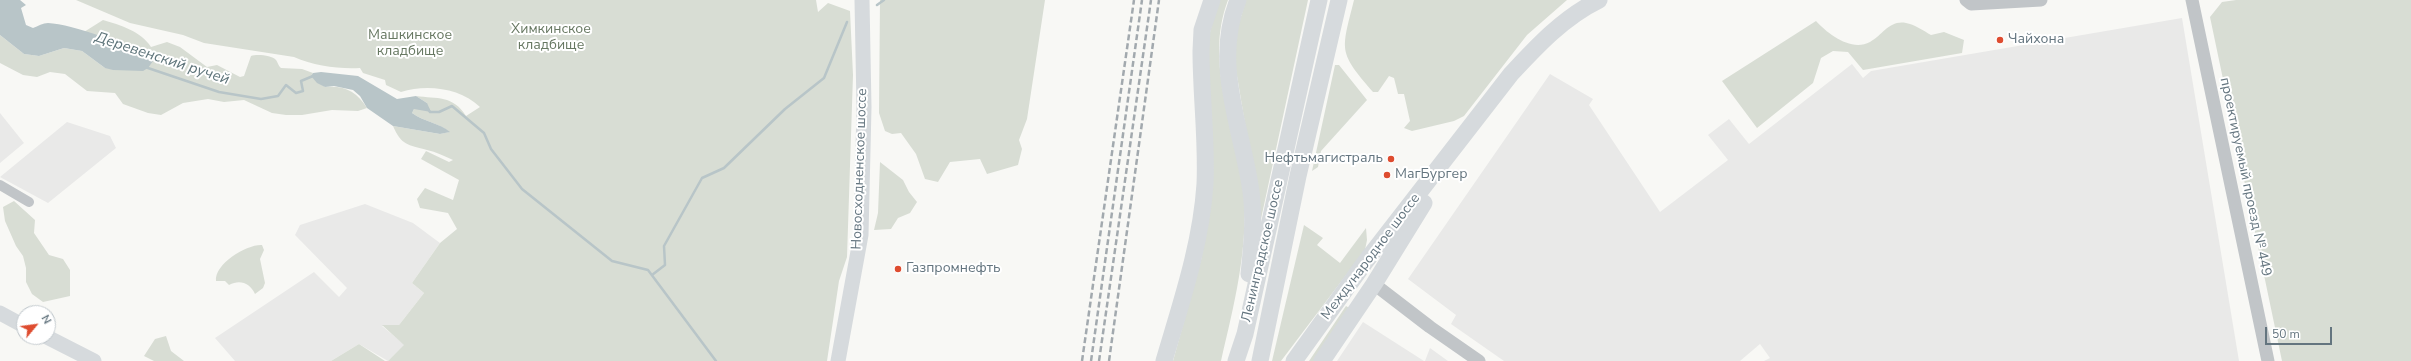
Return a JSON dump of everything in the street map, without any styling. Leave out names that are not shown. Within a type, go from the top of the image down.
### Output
[{"type":"highway","points":[[1164,361],[1192,264],[1200,225],[1205,183],[1200,51],[1202,30],[1212,0]]},
{"type":"highway","points":[[1235,361],[1248,284],[1252,240],[1251,187],[1227,70],[1227,33],[1238,0]]},
{"type":"highway","name":"Ленинградское шоссе","points":[[1235,361],[1253,298],[1319,0]]},
{"type":"highway","name":"Ленинградское шоссе","points":[[1260,361],[1298,176],[1339,0]]},
{"type":"highway","name":"Международное шоссе","points":[[1294,361],[1366,261],[1488,104],[1535,48],[1561,25],[1599,0]]},
{"type":"highway","points":[[1322,361],[1374,284],[1420,209],[1488,104]]},
{"type":"main road","name":"Новосходненское шоссе","points":[[838,361],[861,235],[864,108],[862,0]]},
{"type":"main road","points":[[0,313],[16,322]]},
{"type":"main road","points":[[56,342],[94,361]]},
{"type":"main road","points":[[71,349],[82,361]]},
{"type":"street","points":[[1968,2],[2041,0]]},
{"type":"street","name":"проектируемый проезд № 449","points":[[2192,0],[2268,361]]},
{"type":"street","points":[[0,185],[29,202]]},
{"type":"street","points":[[1374,284],[1412,315],[1479,361]]},
{"type":"shaded area","points":[[0,0],[20,0],[26,5],[21,8],[26,25],[33,28],[48,23],[72,27],[118,43],[144,55],[153,61],[148,68],[143,71],[113,70],[105,68],[82,51],[64,48],[39,56],[24,54],[0,35]]},
{"type":"shaded area","points":[[2182,18],[2239,361],[1764,361],[1770,358],[1760,344],[1740,361],[1504,361],[1451,324],[1456,315],[1408,279],[1550,74],[1593,99],[1589,105],[1660,212],[1728,160],[1708,135],[1729,119],[1749,144],[1852,64],[1863,78],[1871,71]]},
{"type":"shaded area","points":[[321,72],[358,76],[397,99],[416,96],[427,103],[431,112],[414,109],[412,113],[442,126],[450,132],[440,134],[393,126],[367,108],[360,96],[353,90],[334,86],[325,87],[317,83],[311,76],[313,73]]},
{"type":"shaded area","points":[[0,113],[24,143],[0,163]]},
{"type":"shaded area","points":[[67,122],[110,136],[116,148],[48,203],[0,177]]},
{"type":"shaded area","points":[[365,204],[413,223],[440,243],[412,283],[424,293],[399,325],[382,326],[405,345],[388,361],[359,344],[331,361],[235,361],[215,338],[314,272],[339,297],[347,288],[295,235],[300,225]]},
{"type":"shaded area","points":[[1363,322],[1424,361],[1337,361]]},
{"type":"shaded area","points":[[1430,348],[1448,361],[1425,361]]},
{"type":"green space","points":[[76,0],[816,0],[818,12],[828,3],[850,11],[853,75],[847,257],[839,281],[827,361],[388,361],[404,345],[382,325],[399,325],[424,293],[412,283],[440,243],[457,229],[448,213],[420,208],[417,199],[425,188],[453,200],[459,180],[421,159],[426,151],[449,162],[453,160],[402,141],[393,126],[440,134],[449,132],[441,126],[412,113],[414,109],[425,109],[427,103],[416,96],[438,98],[450,101],[456,104],[466,116],[480,107],[463,96],[443,89],[422,88],[401,92],[386,85],[385,80],[363,73],[360,68],[326,66],[310,63],[294,57],[204,43],[183,35],[130,23]]},
{"type":"green space","points":[[880,0],[1045,0],[1027,119],[1019,140],[1022,149],[1018,165],[987,174],[980,159],[950,162],[938,182],[925,179],[916,154],[901,133],[892,134],[885,131],[879,113]]},
{"type":"green space","points":[[1220,0],[1228,0],[1221,25],[1219,49],[1220,73],[1224,97],[1241,169],[1244,193],[1245,215],[1242,257],[1235,299],[1221,361],[1173,361],[1202,256],[1209,36]]},
{"type":"green space","points":[[1246,0],[1308,0],[1261,219],[1236,70],[1236,33]]},
{"type":"green space","points":[[1354,0],[1567,0],[1527,35],[1464,116],[1454,121],[1412,131],[1404,128],[1410,121],[1404,94],[1398,94],[1394,78],[1389,76],[1378,92],[1373,92],[1353,68],[1348,59],[1345,41]]},
{"type":"green space","points":[[2236,0],[2411,0],[2411,361],[2282,361],[2210,17],[2222,2]]},
{"type":"green space","points":[[103,20],[130,29],[147,41],[151,47],[167,42],[180,47],[207,67],[217,65],[240,77],[244,76],[251,56],[260,55],[274,58],[281,68],[302,69],[313,73],[311,76],[325,87],[339,87],[350,91],[363,102],[367,108],[358,111],[332,110],[302,115],[286,115],[272,113],[244,100],[224,102],[208,99],[183,103],[161,115],[148,113],[123,104],[115,93],[87,91],[65,74],[50,72],[37,77],[23,75],[0,63],[0,35],[24,54],[39,56],[64,48],[82,51],[105,68],[143,54],[84,32]]},
{"type":"green space","points":[[1816,21],[1833,36],[1855,45],[1863,45],[1870,42],[1886,29],[1895,24],[1906,23],[1931,35],[1944,32],[1964,40],[1962,53],[1863,70],[1848,52],[1833,51],[1821,58],[1813,83],[1757,128],[1722,81]]},
{"type":"green space","points":[[1335,65],[1339,65],[1367,100],[1321,151],[1318,167],[1312,171]]},
{"type":"green space","points":[[880,162],[903,180],[909,192],[917,202],[910,213],[898,218],[891,229],[874,230],[878,213]]},
{"type":"green space","points":[[14,201],[35,220],[34,233],[49,255],[63,259],[70,270],[70,296],[43,302],[32,294],[26,282],[26,268],[23,256],[16,246],[5,221],[3,207]]},
{"type":"green space","points":[[1304,225],[1323,238],[1317,245],[1340,263],[1366,228],[1367,240],[1365,250],[1281,361],[1272,361]]},
{"type":"green space","points":[[262,245],[264,250],[260,259],[265,283],[263,288],[255,294],[250,287],[241,282],[229,285],[225,281],[216,281],[220,268],[233,256],[240,251]]},
{"type":"green space","points":[[1346,306],[1351,309],[1315,361],[1309,361]]},
{"type":"green space","points":[[166,336],[171,351],[184,361],[154,361],[144,356],[155,339]]},
{"type":"green space","points":[[359,344],[385,361],[331,361]]},
{"type":"waterway","points":[[877,5],[884,0]]},
{"type":"waterway","points":[[652,275],[665,265],[664,246],[702,178],[724,168],[785,109],[824,78],[847,22]]},
{"type":"waterway","name":"Деревенский ручей","points":[[145,67],[219,92],[261,99],[278,96],[286,85],[296,93],[303,91],[301,81],[313,76]]},
{"type":"waterway","name":"Деревенский ручей","points":[[428,109],[430,112],[439,112],[452,106],[484,133],[491,149],[522,189],[612,261],[648,270],[716,361]]},
{"type":"railway","points":[[1082,361],[1134,0]]},
{"type":"railway","points":[[1091,361],[1142,0]]},
{"type":"railway","points":[[1099,361],[1151,0]]},
{"type":"railway","points":[[1109,361],[1159,0]]},
{"type":"place","name":"Чайхона","points":[[2000,40]]},
{"type":"place","name":"Нефтьмагистраль","points":[[1391,159]]},
{"type":"place","name":"МагБургер","points":[[1387,175]]},
{"type":"place","name":"Газпромнефть","points":[[898,269]]},
{"type":"park label","name":"Химкинское кладбище","points":[[551,38]]},
{"type":"park label","name":"Машкинское кладбище","points":[[410,44]]}]
